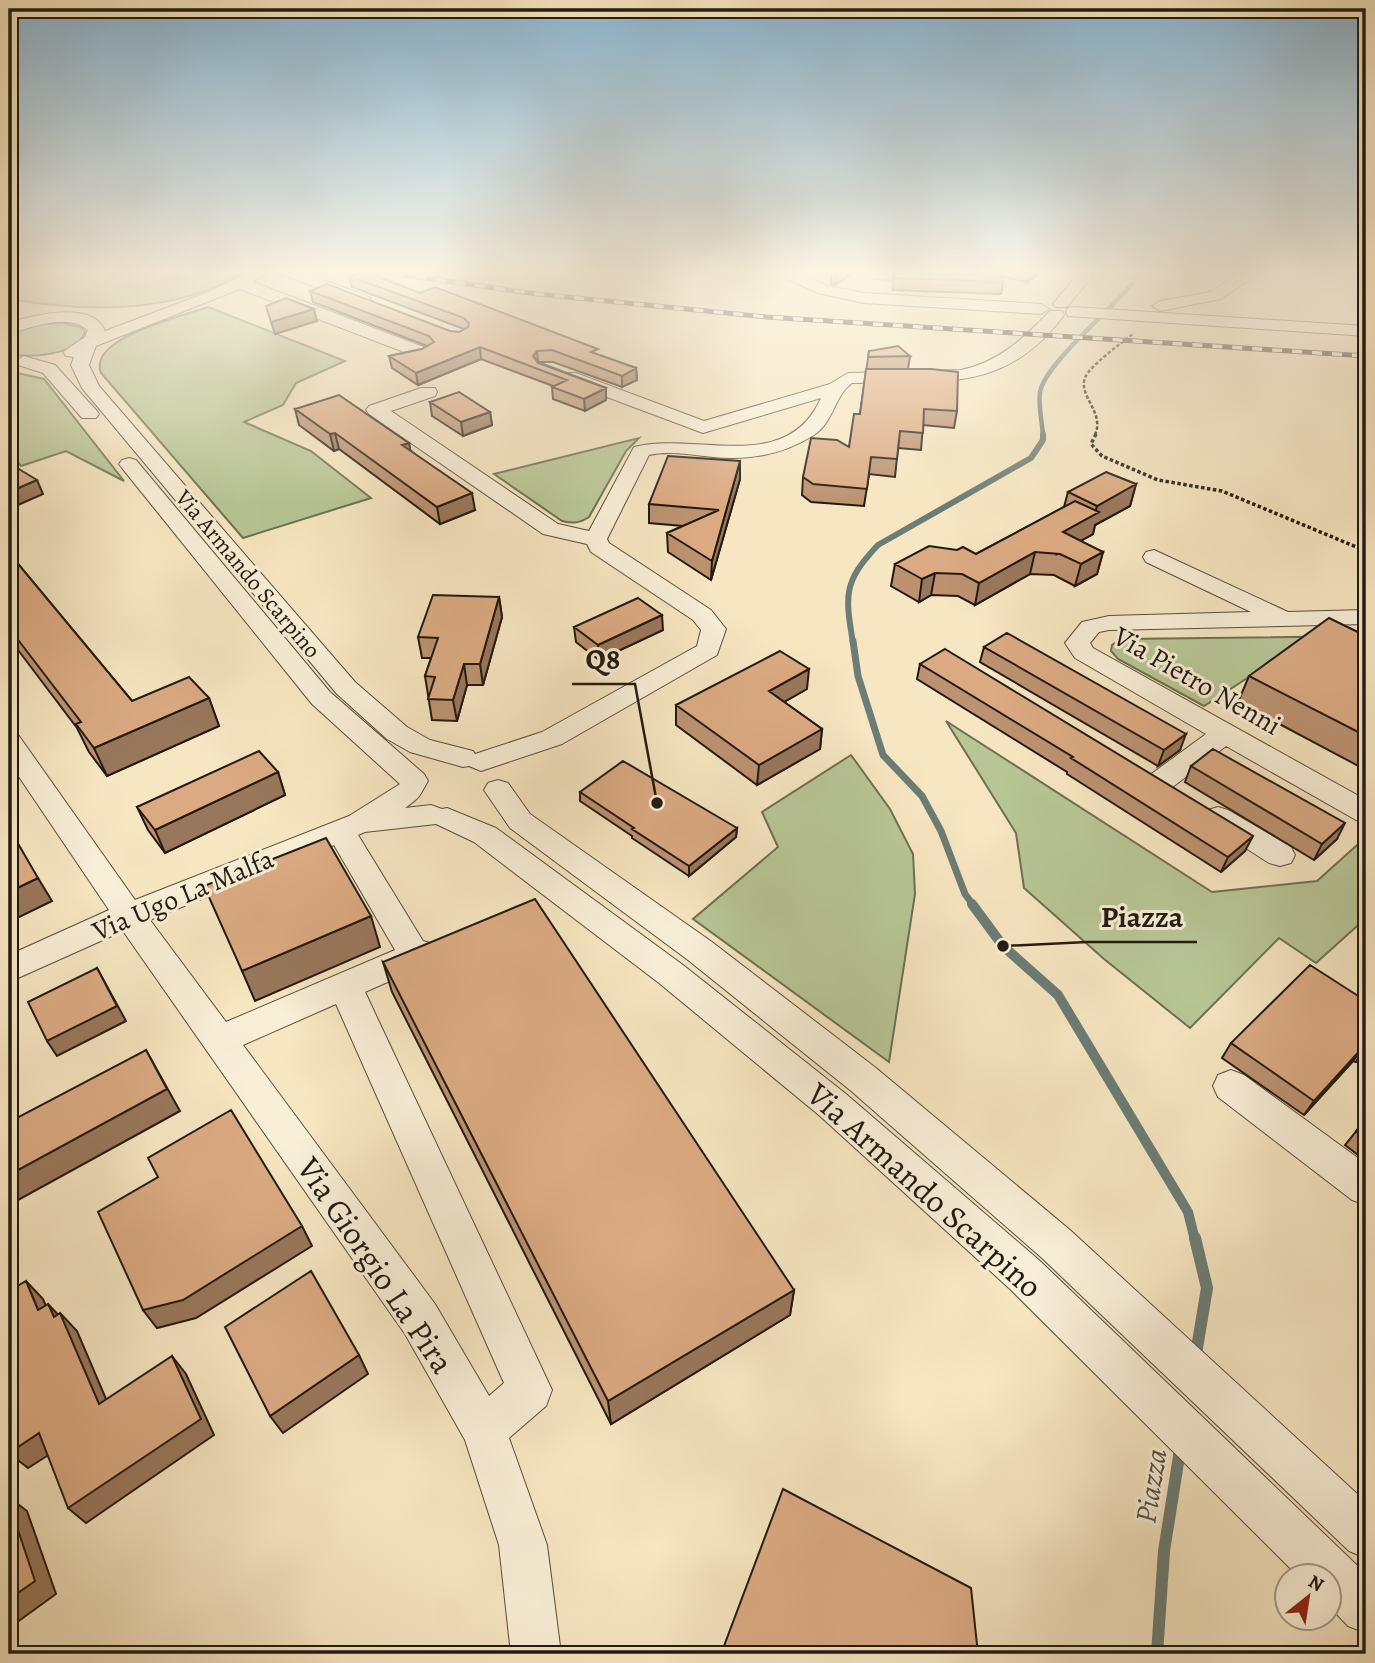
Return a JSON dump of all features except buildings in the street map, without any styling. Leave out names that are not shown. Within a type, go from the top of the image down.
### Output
[{"type":"street","points":[[13,360],[59,356],[76,349]]},
{"type":"street","name":"Via Armando Scarpino","points":[[87,349],[80,365],[91,387],[345,688],[397,733],[485,773],[520,821],[699,951],[863,1079],[1056,1244],[1366,1534]]},
{"type":"street","points":[[412,349],[423,353]]},
{"type":"street","points":[[558,373],[703,426],[835,388],[848,378],[961,374],[985,370],[1022,349]]},
{"type":"street","name":"Via Armando Scarpino","points":[[13,360],[49,369],[60,378],[321,698],[413,785]]},
{"type":"street","points":[[485,773],[484,808],[461,817],[439,816],[419,808],[412,798],[413,785],[428,767],[439,762],[485,773],[708,650],[714,629],[702,615],[599,547],[596,539],[642,451],[657,448],[739,453],[766,450],[816,425],[835,388]]},
{"type":"street","points":[[428,392],[376,410],[551,529],[596,539]]},
{"type":"street","points":[[1154,557],[1286,619]]},
{"type":"street","name":"Via Pietro Nenni","points":[[1366,617],[1110,623],[1090,627],[1077,643],[1084,653],[1366,813]]},
{"type":"street","points":[[1225,733],[1168,787],[1280,855]]},
{"type":"street","name":"Via Giorgio La Pira","points":[[9,742],[129,915],[420,1319],[484,1430],[523,1545],[536,1654]]},
{"type":"street","name":"Via Ugo La Malfa","points":[[9,969],[129,915],[349,826],[413,785]]},
{"type":"street","name":"Via Armando Scarpino","points":[[439,816],[485,835],[671,974],[833,1105],[1025,1275],[1366,1608]]},
{"type":"street","name":"Via Ugo La Malfa","points":[[349,826],[439,816]]},
{"type":"street","points":[[349,826],[415,956]]},
{"type":"street","points":[[219,1040],[450,941]]},
{"type":"street","points":[[345,986],[530,1390],[484,1430]]},
{"type":"street","points":[[1231,1086],[1366,1187]]},
{"type":"path","points":[[1114,349],[1085,375],[1083,386],[1097,416],[1098,428],[1091,444],[1102,456],[1158,480],[1222,491],[1366,551]]},
{"type":"green space","points":[[9,349],[67,349],[52,354],[9,354]]},
{"type":"green space","points":[[108,349],[314,349],[345,361],[296,383],[283,405],[244,422],[311,451],[371,498],[243,538],[101,373],[101,360]]},
{"type":"green space","points":[[9,371],[44,379],[124,481],[66,451],[21,466],[9,452]]},
{"type":"green space","points":[[639,438],[626,451],[589,517],[579,522],[562,521],[494,474]]},
{"type":"green space","points":[[1366,636],[1311,637],[1204,706],[1118,659],[1111,651],[1112,645],[1120,639]]},
{"type":"green space","points":[[946,721],[1212,892],[1317,881],[1366,837],[1366,918],[1316,963],[1279,938],[1190,1028],[1104,959],[1024,888],[1016,833]]},
{"type":"green space","points":[[851,755],[890,809],[913,854],[915,894],[889,1062],[693,919],[778,847],[762,812]]},
{"type":"waterway","name":"Piazza","points":[[1043,435],[1040,392],[1045,379],[1069,349]]},
{"type":"waterway","name":"Piazza","points":[[853,643],[849,590],[858,569],[878,545],[1031,458],[1043,440],[1043,435]]},
{"type":"waterway","name":"Piazza","points":[[853,641],[858,676],[883,755],[922,796],[941,831],[965,894],[974,906]]},
{"type":"waterway","name":"Piazza","points":[[972,904],[1003,946],[1058,995],[1188,1212],[1195,1240]]},
{"type":"waterway","name":"Piazza","points":[[1195,1238],[1207,1288],[1196,1354]]},
{"type":"waterway","name":"Piazza","points":[[1157,1654],[1164,1551],[1180,1450]]},
{"type":"railway","points":[[1252,349],[1366,356]]},
{"type":"place","name":"Q8","points":[[657,803]]},
{"type":"place","name":"Piazza","points":[[1003,946]]}]
